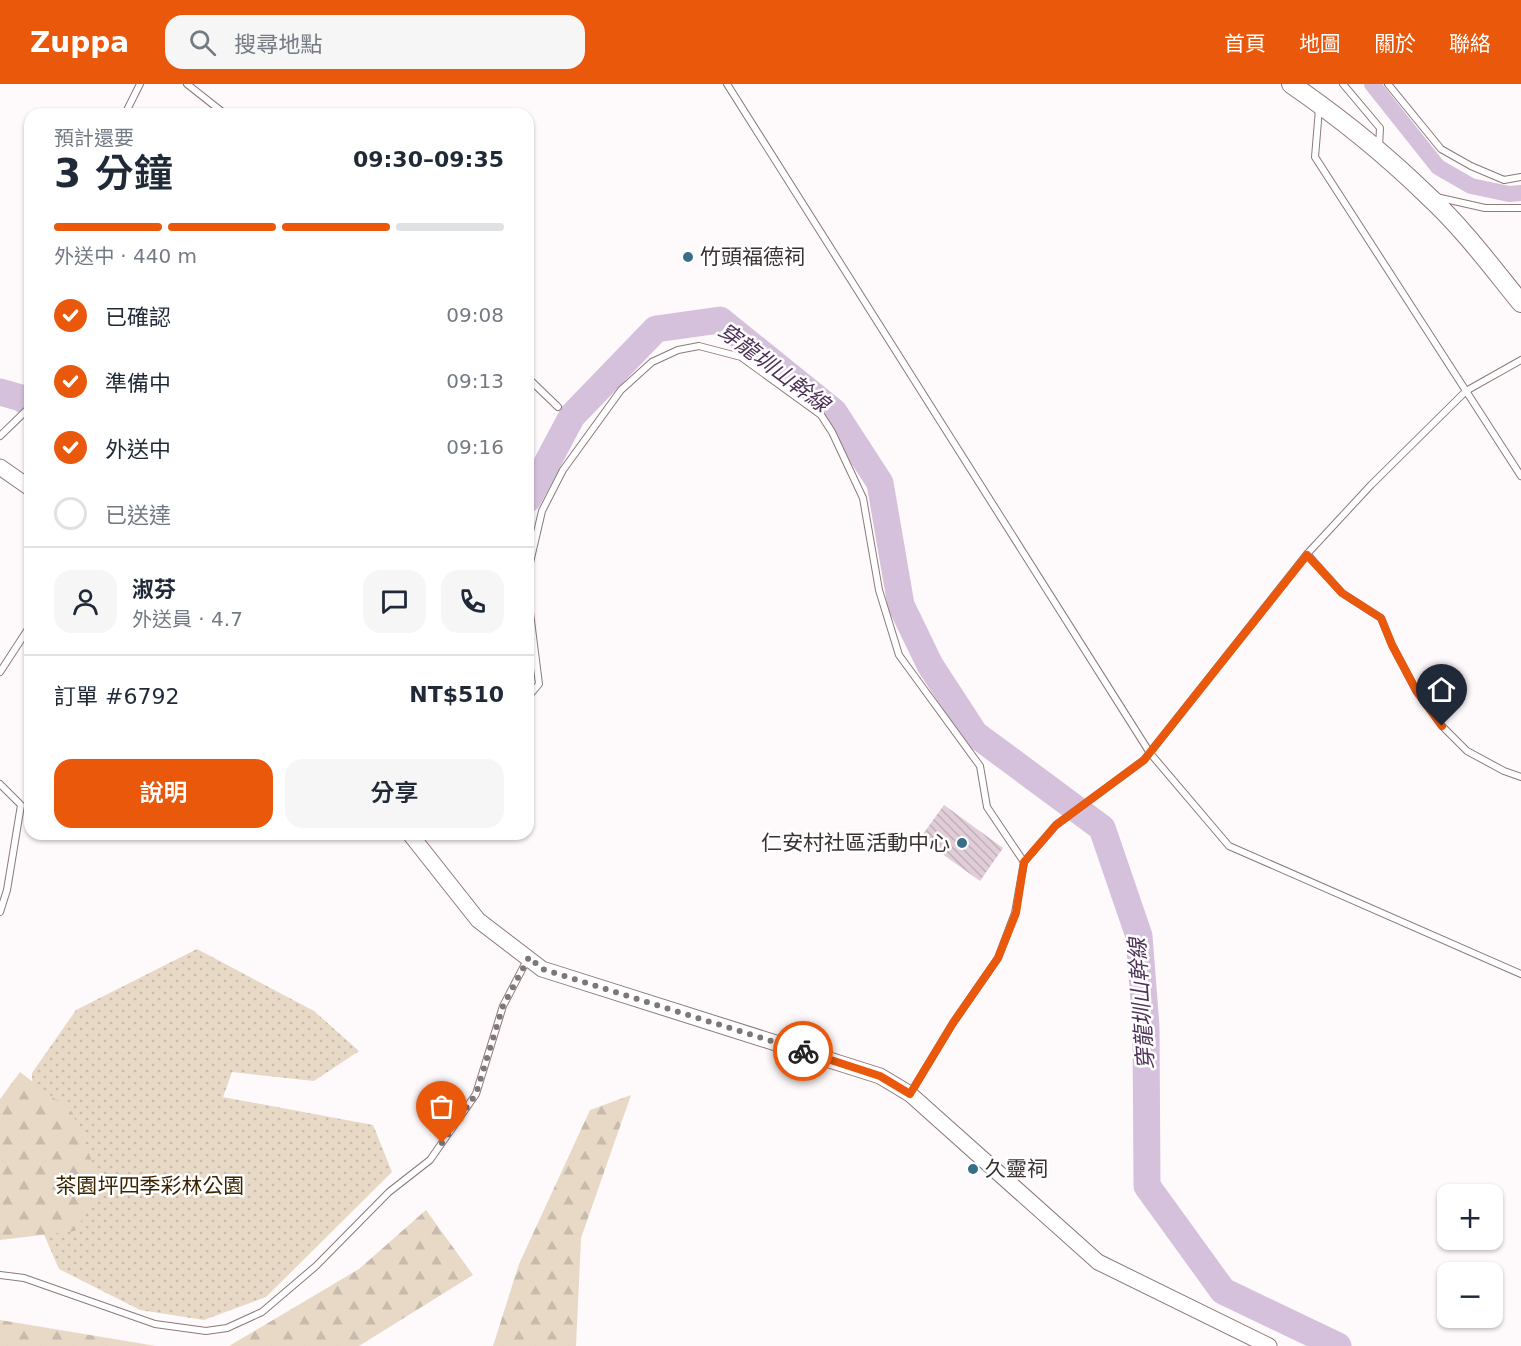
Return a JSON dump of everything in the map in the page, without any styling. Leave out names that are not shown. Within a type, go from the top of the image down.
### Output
[{"type":"main road","points":[[1291,84],[1379,151],[1428,195],[1477,249],[1521,303]]},
{"type":"street","points":[[0,467],[24,484]]},
{"type":"street","points":[[415,840],[478,920],[542,969],[880,1076],[910,1094],[1098,1262],[1269,1346]]},
{"type":"lane","points":[[128,108],[140,84]]},
{"type":"lane","points":[[187,84],[217,108]]},
{"type":"lane","points":[[728,84],[1150,753],[1229,846],[1521,974]]},
{"type":"lane","points":[[1343,84],[1380,128],[1379,151]]},
{"type":"lane","points":[[1388,84],[1441,148],[1471,166],[1504,180],[1521,177]]},
{"type":"lane","points":[[1319,104],[1315,157],[1521,476]]},
{"type":"lane","points":[[1428,195],[1485,208],[1521,208]]},
{"type":"lane","points":[[534,546],[542,512],[563,470],[621,390],[652,362],[678,350],[699,346],[741,357],[821,415],[832,432],[863,498],[879,590],[899,655],[980,766],[987,807],[1024,862]]},
{"type":"lane","points":[[910,1094],[953,1023],[998,958],[1016,913],[1024,862],[1056,825],[1144,760],[1307,555],[1371,485],[1466,391],[1521,360]]},
{"type":"lane","points":[[534,384],[558,407]]},
{"type":"lane","points":[[0,436],[24,413]]},
{"type":"lane","points":[[1307,555],[1342,593],[1381,618],[1392,645],[1417,692],[1442,726],[1467,751],[1504,771],[1521,777]]},
{"type":"lane","points":[[0,672],[24,635]]},
{"type":"lane","points":[[534,644],[539,684],[534,690]]},
{"type":"lane","points":[[0,784],[21,805],[7,890],[0,912]]},
{"type":"lane","points":[[0,1275],[24,1278],[156,1324],[206,1331],[227,1328],[262,1312],[316,1266],[389,1192],[430,1160],[476,1094],[503,1006],[529,957]]},
{"type":"green space","name":"茶園坪四季彩林公園","points":[[197,949],[314,1011],[359,1051],[314,1081],[232,1072],[223,1097],[373,1125],[392,1172],[266,1297],[204,1320],[140,1310],[59,1269],[35,1214],[32,1073],[76,1010]]},
{"type":"green space","points":[[20,1072],[72,1112],[102,1186],[75,1231],[0,1240],[0,1099]]},
{"type":"green space","points":[[631,1095],[581,1238],[576,1346],[493,1346],[519,1264],[590,1110]]},
{"type":"green space","points":[[426,1210],[473,1275],[359,1346],[229,1346],[359,1269]]},
{"type":"green space","points":[[0,1320],[156,1346],[0,1346]]},
{"type":"building","name":"仁安村社區活動中心","points":[[944,805],[1003,848],[980,881],[920,838]]},
{"type":"waterway","points":[[1372,84],[1438,167],[1471,186],[1509,194],[1521,193]]},
{"type":"waterway","name":"穿龍圳山幹線","points":[[534,488],[572,416],[656,329],[720,320],[834,412],[880,483],[901,605],[930,665],[975,734],[1102,828],[1139,936],[1146,1026],[1147,1186],[1223,1291],[1338,1346]]},
{"type":"waterway","name":"穿龍圳山幹線","points":[[0,392],[24,400]]},
{"type":"way so far","points":[[442,1143],[476,1094],[503,1006],[529,957],[542,969],[803,1051]]},
{"type":"place","name":"竹頭福德祠","points":[[688,257]]},
{"type":"place","name":"仁安村社區活動中心","points":[[962,843]]},
{"type":"place","name":"久靈祠","points":[[973,1169]]},
{"type":"route","points":[[803,1051],[880,1076],[910,1094],[953,1023],[998,958],[1016,913],[1024,862],[1056,825],[1144,760],[1307,555],[1342,593],[1381,618],[1392,645],[1417,692],[1442,726]]}]
